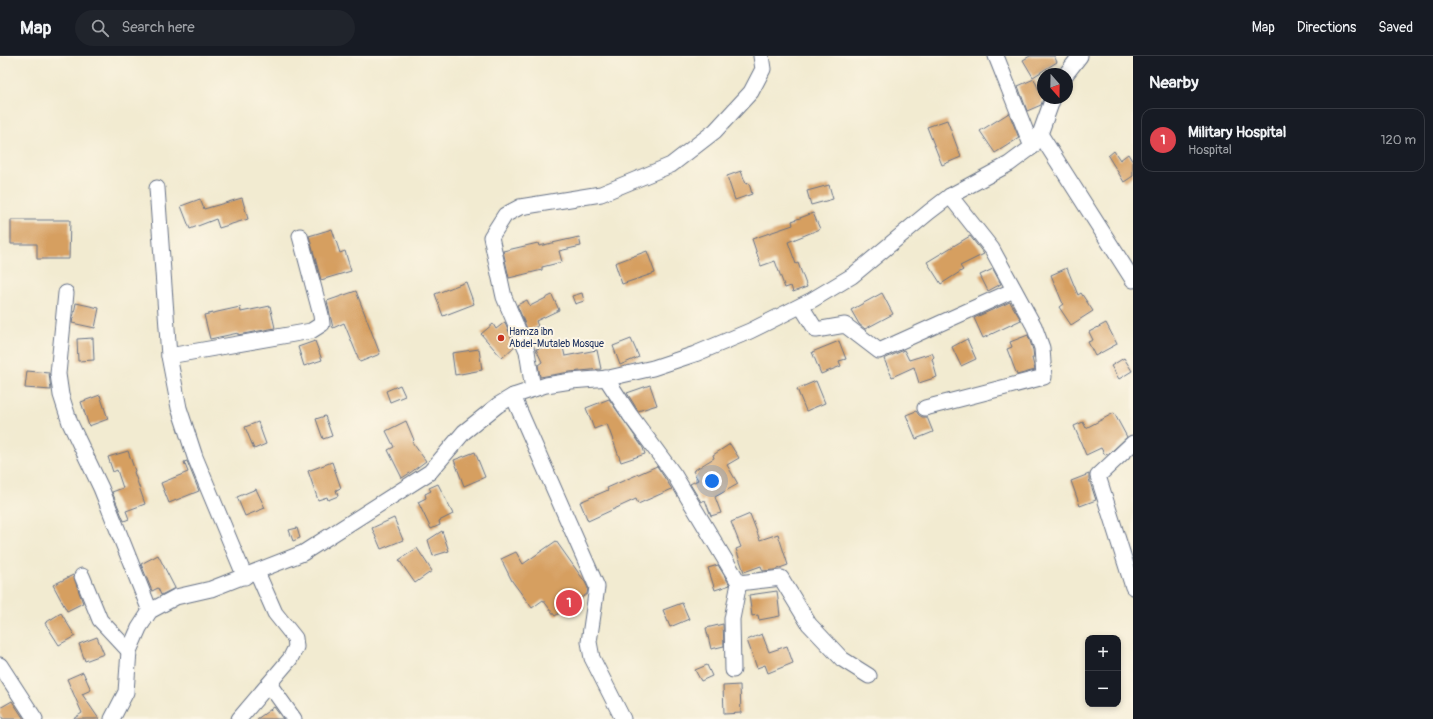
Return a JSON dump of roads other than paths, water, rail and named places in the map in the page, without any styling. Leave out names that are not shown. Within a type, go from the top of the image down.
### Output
[{"type":"street","points":[[533,389],[527,350],[504,297],[491,237],[505,215],[520,207],[601,194],[671,165],[715,131],[751,92],[763,69],[761,56]]},
{"type":"street","points":[[996,56],[1036,141],[1133,280]]},
{"type":"street","points":[[1071,68],[1080,56]]},
{"type":"street","points":[[112,719],[126,692],[129,651],[139,628],[150,611],[176,597],[211,589],[303,554],[430,472],[464,432],[498,405],[514,396],[546,385],[606,378],[653,368],[695,354],[801,306],[852,276],[950,196],[1009,164],[1036,141],[1051,104]]},
{"type":"street","points":[[157,188],[169,356],[179,408],[195,457],[251,574],[275,613],[295,638],[296,646],[290,659],[239,719]]},
{"type":"street","points":[[925,408],[1044,377],[1042,348],[1034,326],[992,249],[950,196]]},
{"type":"street","points":[[169,356],[312,331],[322,324],[321,315],[300,236]]},
{"type":"street","points":[[801,306],[816,330],[845,325],[879,351],[1014,290]]},
{"type":"street","points":[[66,293],[58,374],[61,395],[70,423],[102,488],[150,611]]},
{"type":"street","points":[[606,378],[630,415],[675,476],[739,583],[732,619],[733,670]]},
{"type":"street","points":[[514,396],[597,587],[590,626],[589,642],[592,658],[623,719]]},
{"type":"street","points":[[1133,444],[1098,476],[1133,587]]},
{"type":"street","points":[[82,576],[100,620],[129,651]]},
{"type":"street","points":[[739,583],[781,578],[809,624],[842,659],[869,676]]},
{"type":"street","points":[[0,665],[35,719]]},
{"type":"street","points":[[268,684],[294,719]]},
{"type":"place","name":"Hamza ibn Abdel-Mutaleb Mosque","points":[[501,338]]},
{"type":"place","name":"Military Hospital","points":[[569,603]]}]
